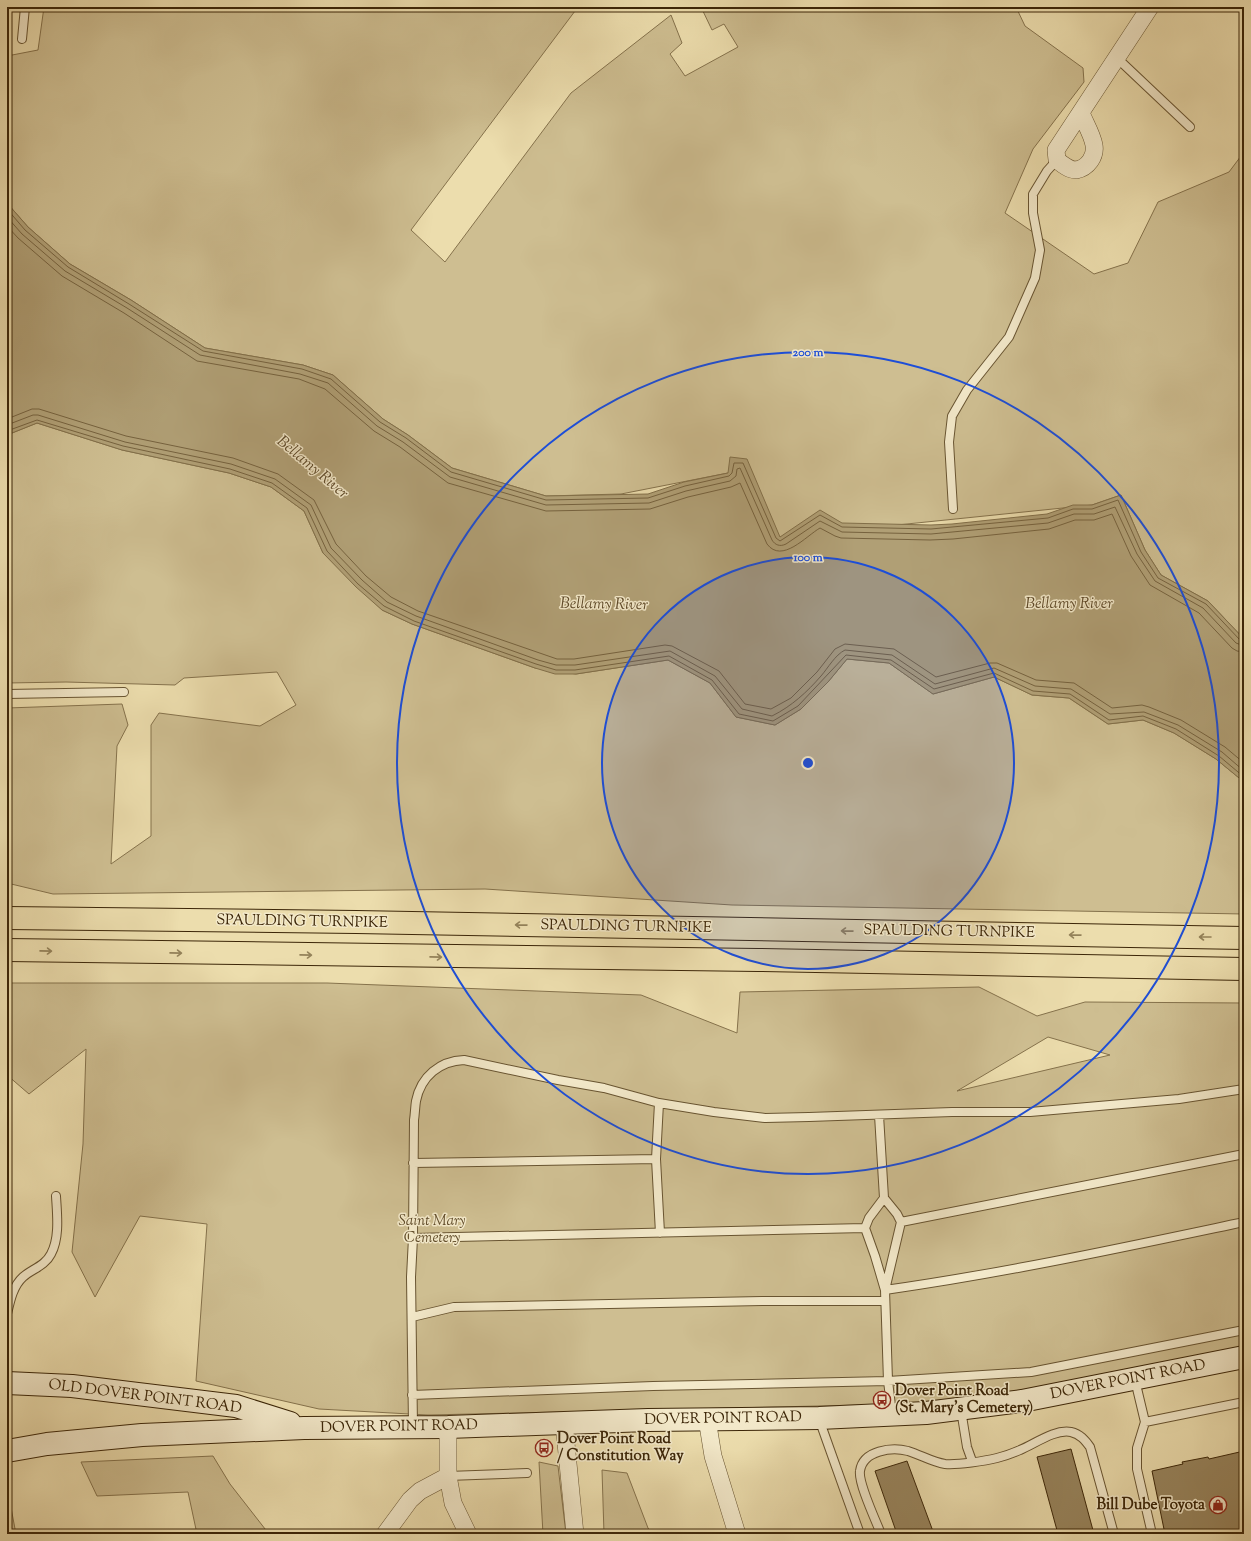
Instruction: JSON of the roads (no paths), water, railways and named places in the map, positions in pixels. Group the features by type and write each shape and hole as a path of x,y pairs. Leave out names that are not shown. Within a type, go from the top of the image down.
{"highway":[{"name":"SPAULDING TURNPIKE","path":"7,918 364,922 1244,938"},
{"name":"SPAULDING TURNPIKE","path":"7,950 766,960 1244,969"}],"main road":[{"name":"DOVER POINT ROAD","path":"7,1452 47,1444 127,1436 304,1428 448,1427 648,1420 819,1418 892,1415 961,1409 1022,1401 1135,1380 1244,1357"},
{"name":"OLD DOVER POINT ROAD","path":"7,1383 72,1386 236,1406 304,1428"}],"street":[{"path":"1081,113 1091,134 1094,146 1093,157 1085,166 1075,170 1065,166 1057,160 1056,150 1150,7"},
{"path":"707,1419 713,1456 737,1534"},
{"path":"564,1423 575,1534"},
{"path":"448,1427 448,1476 453,1503 468,1534"},
{"path":"385,1534 410,1500 420,1491 448,1476"}],"lane":[{"path":"22,39 26,7"},
{"path":"1116,58 1190,127"},
{"path":"953,509 949,442 952,416 967,390 1009,337 1035,278 1040,250 1033,213 1033,194 1047,171 1057,160"},
{"path":"7,694 124,692"},
{"path":"413,1427 411,1277 413,1238 414,1120 416,1100 418,1093 429,1074 441,1065 453,1060 464,1060 489,1064 558,1080 604,1088 659,1103 714,1112 765,1118 1065,1110 1171,1100 1244,1089"},
{"path":"659,1103 656,1159 660,1233"},
{"path":"879,1115 884,1198 897,1214 901,1222 885,1290 888,1381 892,1415"},
{"path":"901,1222 1244,1154"},
{"path":"413,1163 656,1159"},
{"path":"7,1314 15,1288 22,1278 43,1264 52,1253 57,1229 56,1196"},
{"path":"884,1198 869,1218 865,1228 885,1290"},
{"path":"885,1290 996,1272 1244,1222"},
{"path":"413,1238 865,1228"},
{"path":"412,1317 454,1308 762,1301 885,1300"},
{"path":"412,1395 653,1386 888,1381 1031,1372 1244,1330"},
{"path":"1135,1380 1145,1422 1137,1448 1137,1469 1152,1534"},
{"path":"1145,1422 1244,1402"},
{"path":"961,1409 972,1461"},
{"path":"819,1418 860,1534"},
{"path":"880,1534 861,1480 860,1471 863,1461 870,1455 881,1451 894,1450 907,1451 942,1463 972,1461 996,1458 1018,1451 1061,1432 1071,1432 1078,1435 1085,1440 1090,1447 1114,1534"},
{"path":"448,1476 527,1473"}],"water":[{"name":"Bellamy River","path":"7,203 28,227 70,264 131,300 205,348 303,365 333,375 383,419 408,435 452,468 546,496 648,494 684,482 728,473 730,457 747,459 780,537 820,510 842,523 952,524 1047,514 1073,505 1092,505 1121,495 1145,550 1161,575 1208,601 1244,639 1244,782 1216,759 1174,733 1143,720 1108,724 1069,698 1032,695 994,677 933,694 889,663 847,659 828,682 801,709 775,725 736,717 710,683 668,660 576,674 555,674 412,624 382,610 356,587 323,553 304,511 271,487 229,473 122,450 37,423 7,435"}],"place":[{"name":"Dover Point Road (St. Mary's Cemetery)","path":"882,1400"},
{"name":"Dover Point Road / Constitution Way","path":"544,1448"},
{"name":"Bill Dube Toyota","path":"1218,1505"}],"park label":[{"name":"Saint Mary Cemetery","path":"432,1230"}]}
